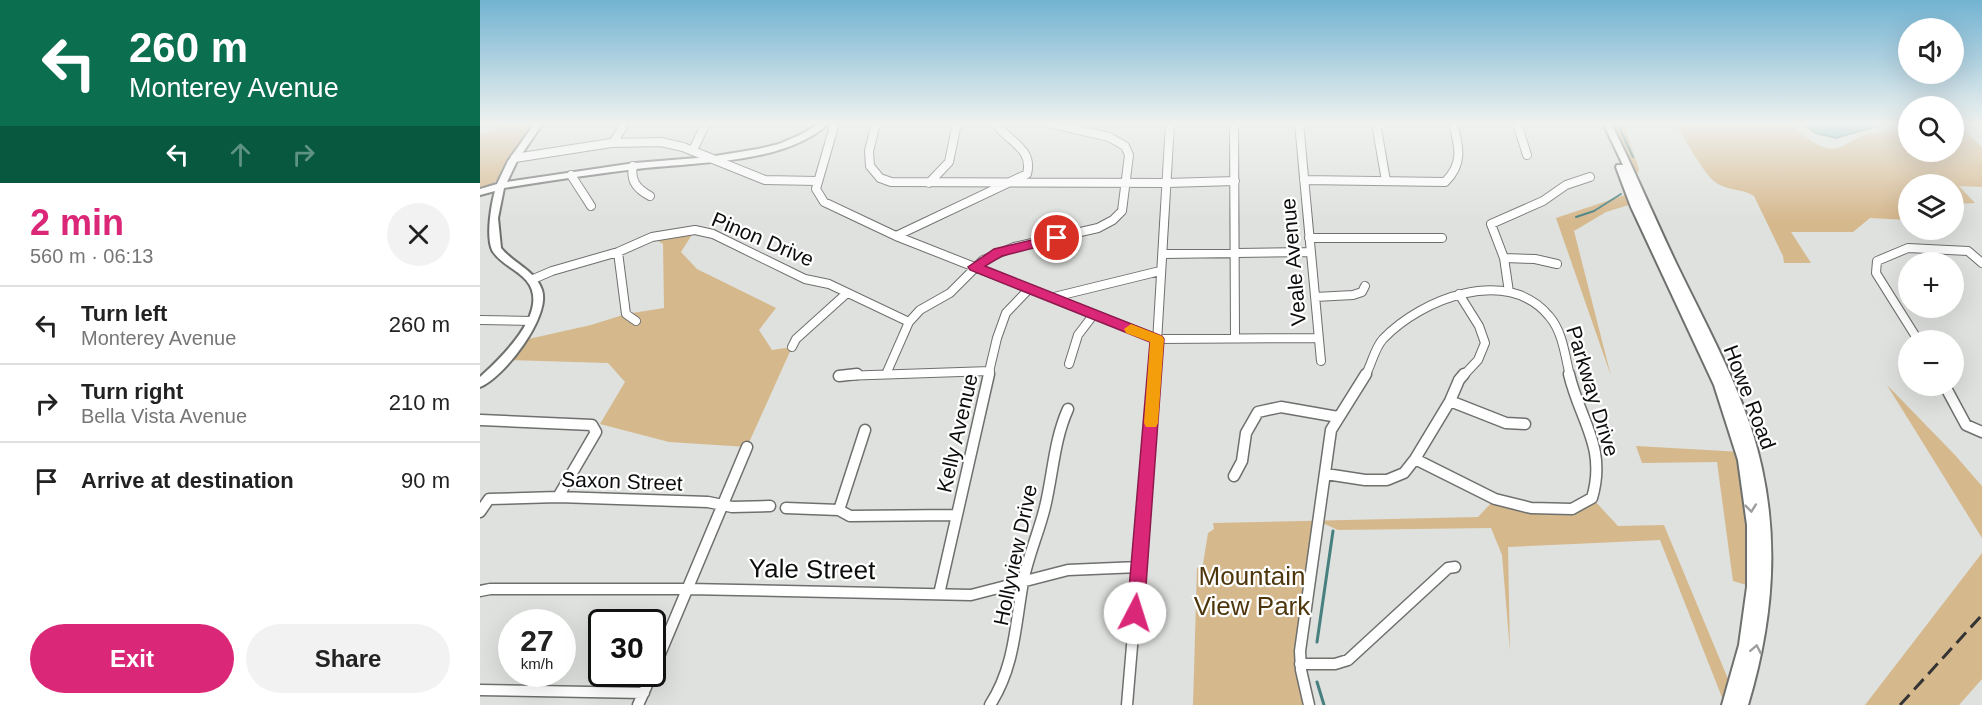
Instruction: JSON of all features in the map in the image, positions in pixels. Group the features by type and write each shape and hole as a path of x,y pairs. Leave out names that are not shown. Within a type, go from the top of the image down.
{"street":[{"path":"480,383 524,339 532,321 539,291 531,280 496,249 492,222 500,186 515,158 529,156"},
{"path":"703,156 765,180 817,181"},
{"path":"480,192 500,186 571,175 721,156"},
{"path":"825,156 816,189 824,202 896,236 1157,339 1318,338"},
{"path":"869,156 867,163 872,173 891,182 1167,183 1235,181"},
{"path":"929,183 949,162 950,156"},
{"path":"896,236 1027,174 1030,161 1028,156"},
{"path":"887,372 909,322 920,310 950,293 975,267 999,252 1074,235 1106,224 1122,211 1129,156"},
{"path":"1127,705 1157,339 1168,156"},
{"path":"1235,156 1235,338"},
{"name":"Veale Avenue","path":"1302,156 1321,362"},
{"path":"1382,156 1386,181"},
{"path":"1304,180 1445,182 1457,171 1460,156"},
{"name":"Howe Road","path":"1615,156 1719,385 1742,452 1753,525 1753,587 1746,645 1729,705"},
{"name":"Howe Road","path":"1622,156 1719,365 1745,428 1754,459 1761,498 1766,555 1762,618 1751,677 1741,705"},
{"path":"633,166 631,178 638,190 650,196"},
{"path":"571,175 591,206"},
{"path":"1509,292 1504,258 1491,224 1543,201 1566,185 1590,177"},
{"name":"Pinon Drive","path":"531,280 552,271 618,252 652,237 695,230 713,234 805,279 829,284 909,322"},
{"path":"1309,238 1442,238"},
{"path":"1912,330 1876,273 1877,261 1908,248 1968,251 1982,263"},
{"path":"618,252 626,314 636,321"},
{"path":"1163,254 1311,252"},
{"path":"1504,258 1535,259 1557,264"},
{"path":"1054,297 1160,271"},
{"path":"1315,297 1353,296 1362,292 1365,286"},
{"name":"Kelly Avenue","path":"939,594 997,338 1006,314 1029,288"},
{"name":"Parkway Drive","path":"1309,705 1300,664 1302,629 1331,430 1338,417 1368,370 1380,342 1422,309 1477,289 1509,292 1531,299 1548,313 1556,326 1572,384 1597,457 1598,475 1592,498 1572,509 1531,508 1495,499 1415,459"},
{"path":"792,347 796,339 847,293"},
{"path":"1326,474 1365,480 1387,480 1404,473 1415,459 1450,401 1459,380 1478,360 1485,343 1479,326 1459,294"},
{"path":"1069,364 1078,334 1094,314"},
{"path":"480,320 532,321"},
{"path":"839,376 887,372 990,371"},
{"path":"1950,396 1966,425 1982,432"},
{"path":"1450,401 1506,423 1525,424"},
{"path":"1234,476 1242,461 1246,433 1258,412 1281,407 1338,417"},
{"name":"Hollyview Drive","path":"990,705 1002,689 1010,669 1024,581 1046,506 1059,426 1068,409"},
{"path":"481,420 592,425 596,432 558,497"},
{"path":"839,510 865,430"},
{"path":"666,640 747,447"},
{"name":"Saxon Street","path":"480,512 489,499 558,497 770,506"},
{"path":"786,508 839,510 850,516 956,515"},
{"name":"Yale Street","path":"480,591 490,589 688,589 971,595 1068,570 1139,567"},
{"path":"1300,664 1335,664 1348,660 1448,568 1455,567"},
{"path":"638,705 646,687"},
{"path":"480,690 644,693"}],"green space":[{"path":"480,156 513,156 492,185 480,188"},
{"path":"1623,156 1634,156 1639,169 1635,181"},
{"path":"1696,156 1898,156 1898,162 1964,162 1964,156 1982,156 1982,187 1964,186 1964,174 1898,174 1898,219 1870,218 1853,232 1791,232 1811,263 1784,263 1783,256 1754,196 1719,185 1711,178"},
{"path":"1964,191 1975,203 1964,204"},
{"path":"1631,193 1635,203 1606,212 1574,231 1611,376 1556,218"},
{"path":"695,230 681,252 697,269 776,308 759,330 772,350 792,347 747,447 669,442 600,424 625,382 608,363 506,360 524,340 591,325 626,314 664,308 663,244 652,237"},
{"path":"1887,385 1982,486 1982,538"},
{"path":"1636,446 1742,452 1753,587 1733,581 1717,462 1642,463"},
{"name":"Mountain View Park","path":"1592,498 1618,526 1664,525 1733,691 1725,705 1660,540 1508,547 1510,651 1502,555 1491,528 1338,530 1318,521 1300,651 1309,705 1193,705 1197,568 1203,564 1208,533 1214,529 1213,523 1478,517 1495,499 1572,509"},
{"path":"1982,553 1982,679 1959,705 1865,705"}],"waterway":[{"path":"1576,217 1594,211 1621,194"},
{"path":"1317,642 1333,531"},
{"path":"1317,682 1324,705"}],"railway":[{"path":"1900,705 1982,615"}],"slow traffic":[{"path":"1131,329 1157,339 1151,423"}],"route":[{"path":"1057,238 999,252 975,267 1157,339 1135,613"}]}
